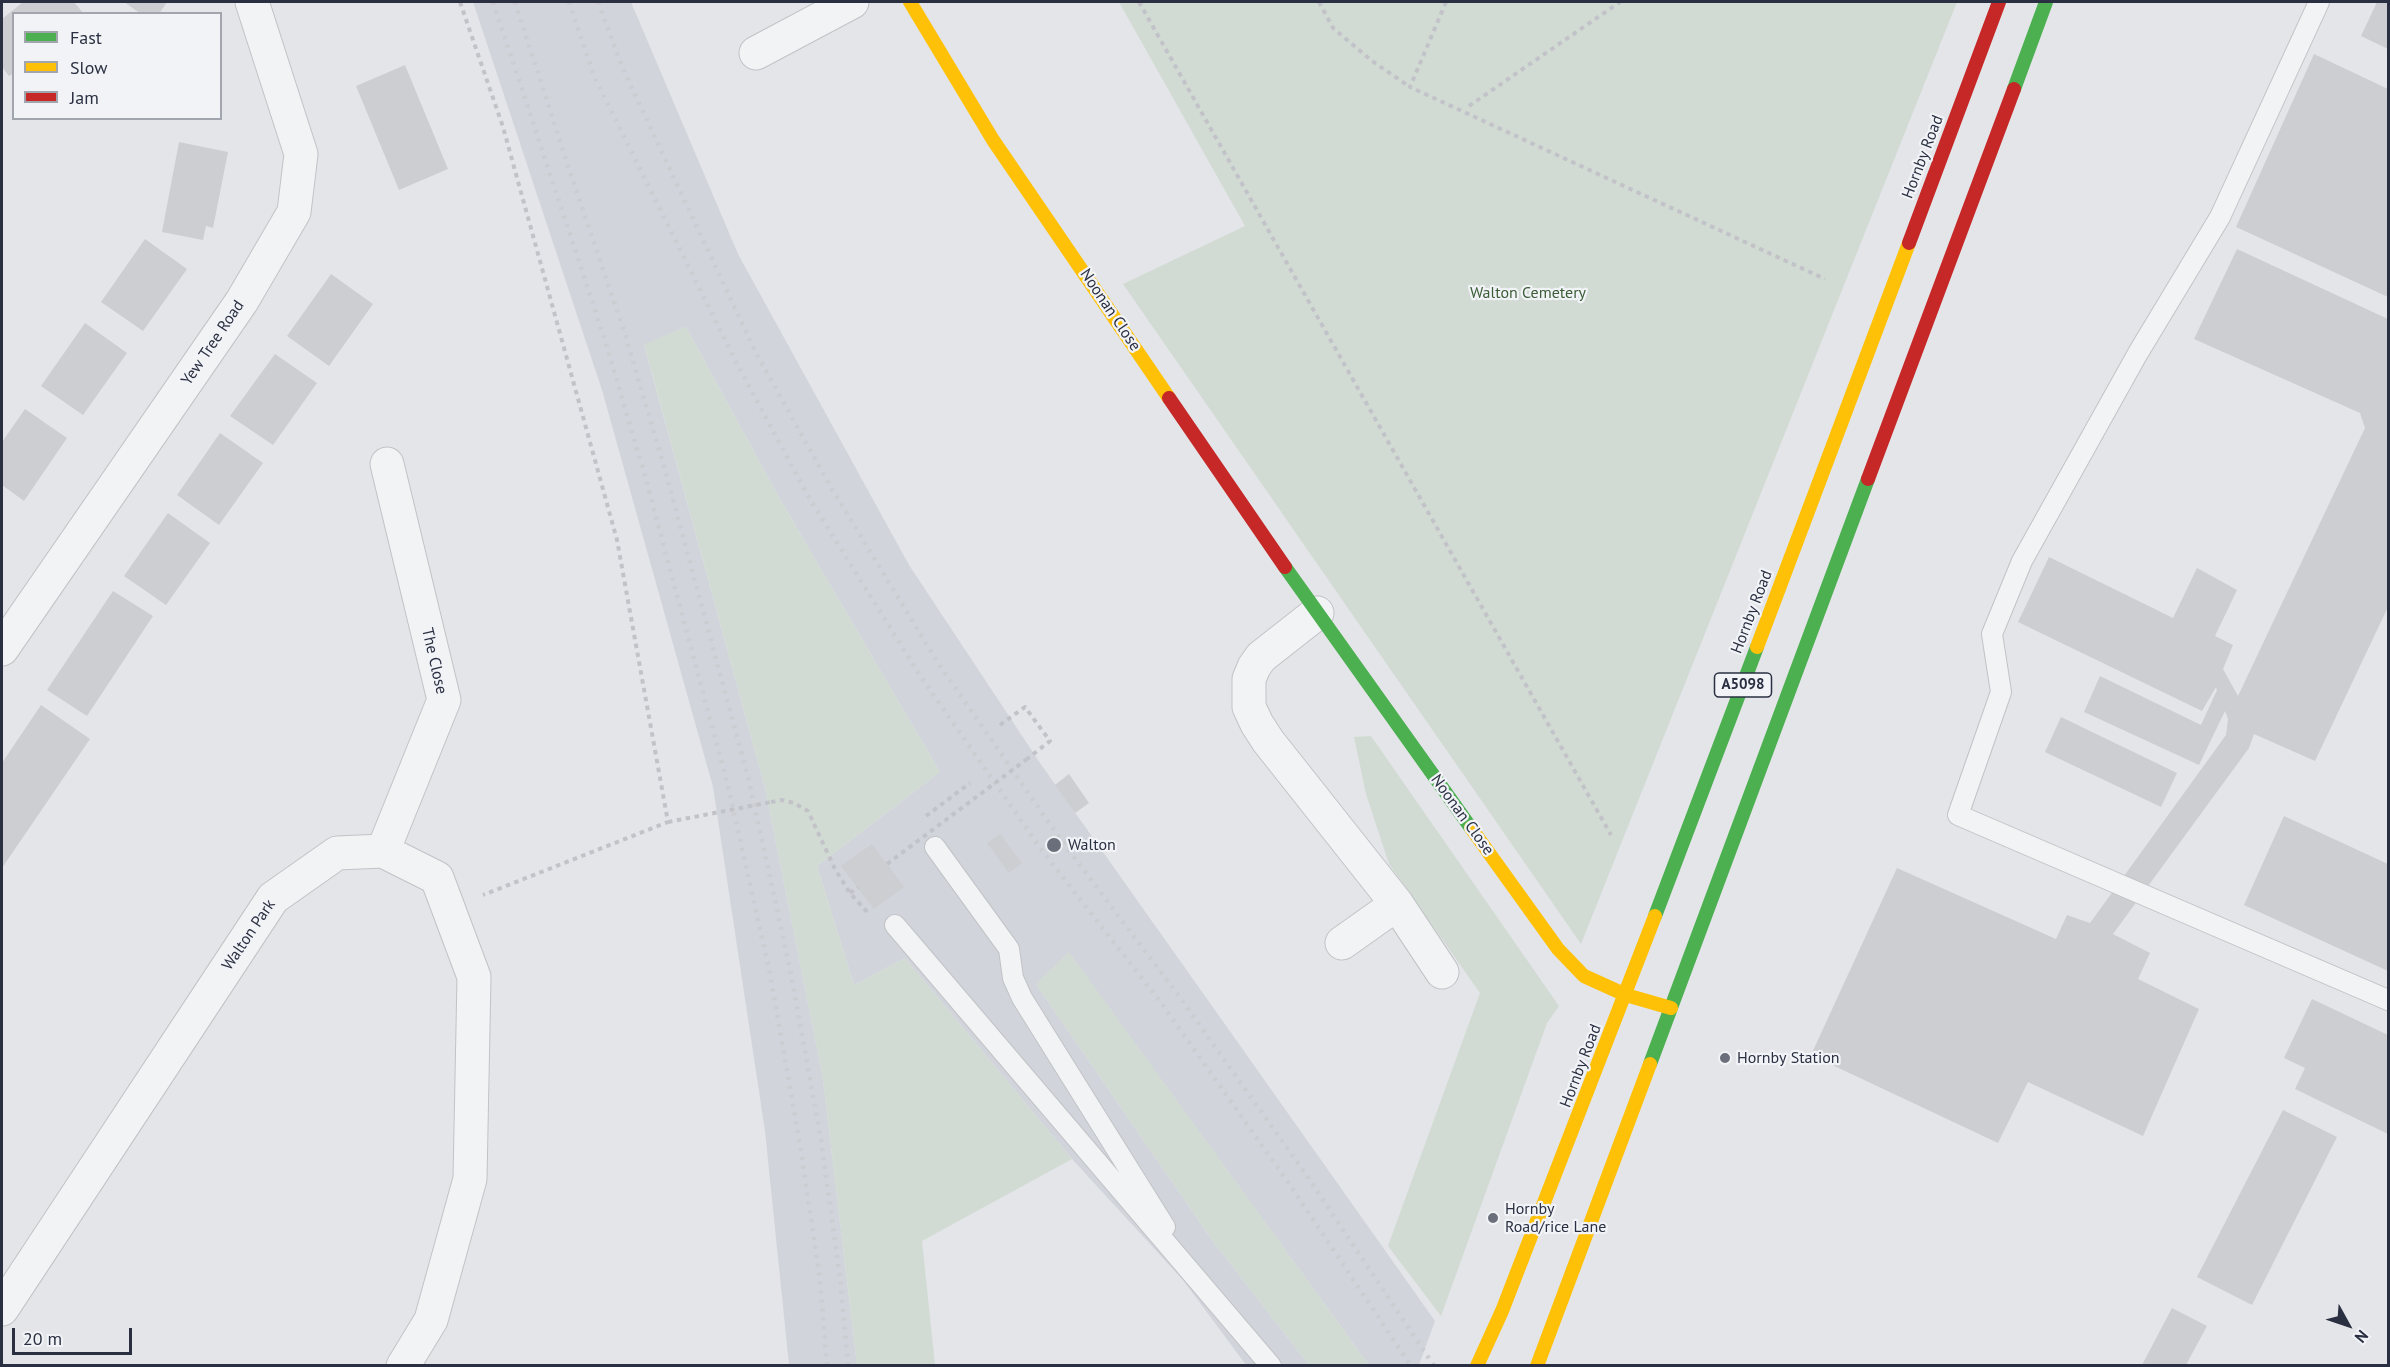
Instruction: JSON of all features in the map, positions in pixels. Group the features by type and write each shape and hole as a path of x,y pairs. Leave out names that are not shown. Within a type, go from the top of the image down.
{"main road":[{"name":"Noonan Close","path":"910,2 993,140 1317,613 1558,949 1584,976 1626,995 1671,1008"},
{"name":"Hornby Road","path":"1477,1365 1502,1311 1626,995 1999,2"},
{"name":"A5098","path":"1537,1365 2046,2"}],"street":[{"name":"Yew Tree Road","path":"2,649 243,301 294,212 301,154 252,2"},
{"path":"756,53 852,2"},
{"name":"The Close","path":"383,851 444,700 387,465"},
{"path":"1317,613 1261,657 1249,679 1249,707 1268,741 1396,904 1442,972"},
{"name":"Walton Park","path":"2,1309 273,897 337,853 383,851 437,878 474,976 470,1179 431,1320 403,1365"},
{"path":"1342,943 1396,904"}],"lane":[{"path":"2319,2 2220,217 2138,353 2022,561 1992,634 2001,692 1958,815 2388,1000"},
{"path":"935,846 1009,949 1013,978 1022,998 1199,1283"},
{"path":"895,925 1271,1365"}],"path":[{"path":"460,2 503,128 617,540 668,822"},
{"path":"1139,2 1611,835"},
{"path":"1319,2 1333,28 1372,61 1410,87 1826,279"},
{"path":"1410,87 1446,2"},
{"path":"1469,106 1620,2"},
{"path":"887,864 1050,741 1025,707 1000,725"},
{"path":"955,795 970,783"},
{"path":"449,909 668,822 782,800 794,803 808,812 835,869 868,914"},
{"path":"850,892 858,887"}],"shaded area":[{"path":"473,2 631,2 738,254 909,565 1040,763 1435,1321 1419,1365 1369,1365 1069,953 1036,984 1212,1240 1309,1365 1246,1365 1183,1280 1072,1159 905,958 854,985 817,866 940,772 781,501 686,327 644,345 765,788 823,1079 857,1365 789,1365 765,1131 713,787 602,390"}],"green space":[{"name":"Walton Cemetery","path":"1119,2 1957,2 1581,944 1123,284 1245,226"},
{"path":"686,327 781,501 940,772 817,866 854,985 905,958 1072,1159 922,1241 935,1365 857,1365 823,1079 765,788 644,344"},
{"path":"1371,736 1559,1006 1547,1023 1441,1316 1388,1246 1480,993 1389,864 1366,794 1354,737"},
{"path":"1069,952 1369,1365 1309,1365 1212,1240 1036,984"}],"building":[{"path":"23,2 74,2 82,12 12,12 12,74 9,76 2,67 2,19"},
{"path":"124,2 167,2 160,12 138,12"},
{"path":"2377,2 2388,2 2388,49 2361,36"},
{"path":"2314,54 2388,89 2388,297 2236,227"},
{"path":"405,65 448,169 399,190 356,86"},
{"path":"179,142 228,152 213,228 206,226 203,240 162,232"},
{"path":"145,239 187,269 143,331 101,302"},
{"path":"2237,249 2388,319 2388,607 2315,761 2254,734 2249,748 2113,934 2150,953 2138,979 2199,1009 2143,1136 2028,1082 1998,1143 1811,1055 1897,868 2056,939 2067,915 2090,923 2226,735 2228,719 2225,711 2199,765 2084,712 2100,676 2201,725 2217,690 2216,687 2202,711 2018,622 2049,557 2173,618 2197,568 2237,590 2215,636 2233,645 2223,669 2238,696 2365,428 2360,413 2194,339"},
{"path":"331,274 373,304 329,366 287,336"},
{"path":"85,323 127,353 83,415 41,386"},
{"path":"275,354 317,383 273,445 230,416"},
{"path":"25,409 67,438 24,501 2,485 2,442"},
{"path":"220,433 263,463 219,525 177,495"},
{"path":"168,513 210,543 166,605 124,576"},
{"path":"113,591 153,616 87,716 47,690"},
{"path":"41,705 90,739 2,868 2,763"},
{"path":"2061,717 2177,773 2161,807 2045,752"},
{"path":"1069,774 1089,803 1075,813 1055,785"},
{"path":"2284,816 2388,864 2388,971 2244,905"},
{"path":"1000,834 1022,863 1009,873 987,843"},
{"path":"872,844 904,887 874,909 841,866"},
{"path":"2312,999 2388,1035 2388,1134 2295,1089 2305,1068 2284,1058"},
{"path":"2283,1110 2337,1137 2252,1305 2197,1277"},
{"path":"2172,1308 2207,1326 2186,1365 2142,1365"}],"railway":[{"path":"493,2 605,340 645,476 728,786 770,974 800,1144 820,1280 827,1366"},
{"path":"515,2 625,334 665,470 749,781 790,969 821,1140 840,1277 848,1366"},
{"path":"569,2 594,76 736,362 808,496 919,674 1043,852 1162,1004 1292,1188 1411,1366"},
{"path":"598,2 623,69 755,351 829,484 938,663 1061,840 1176,992 1307,1176 1434,1366"}],"traffic: fast":[{"path":"2014,89 2046,2"},
{"path":"1650,1064 1868,479"},
{"path":"1285,567 1471,828"},
{"path":"1655,916 1757,647"}],"traffic: slow":[{"path":"910,2 993,140 1169,398"},
{"path":"1757,647 1909,243"},
{"path":"1471,828 1558,949 1584,976 1626,995 1671,1008"},
{"path":"1477,1366 1502,1311 1655,916"},
{"path":"1537,1366 1650,1064"}],"traffic: jam":[{"path":"1909,243 1999,2"},
{"path":"1868,479 2014,89"},
{"path":"1169,398 1285,567"}],"place":[{"name":"Walton","path":"1054,845"},
{"name":"Hornby Station","path":"1725,1058"},
{"name":"Hornby Road/rice Lane","path":"1493,1218"}]}
